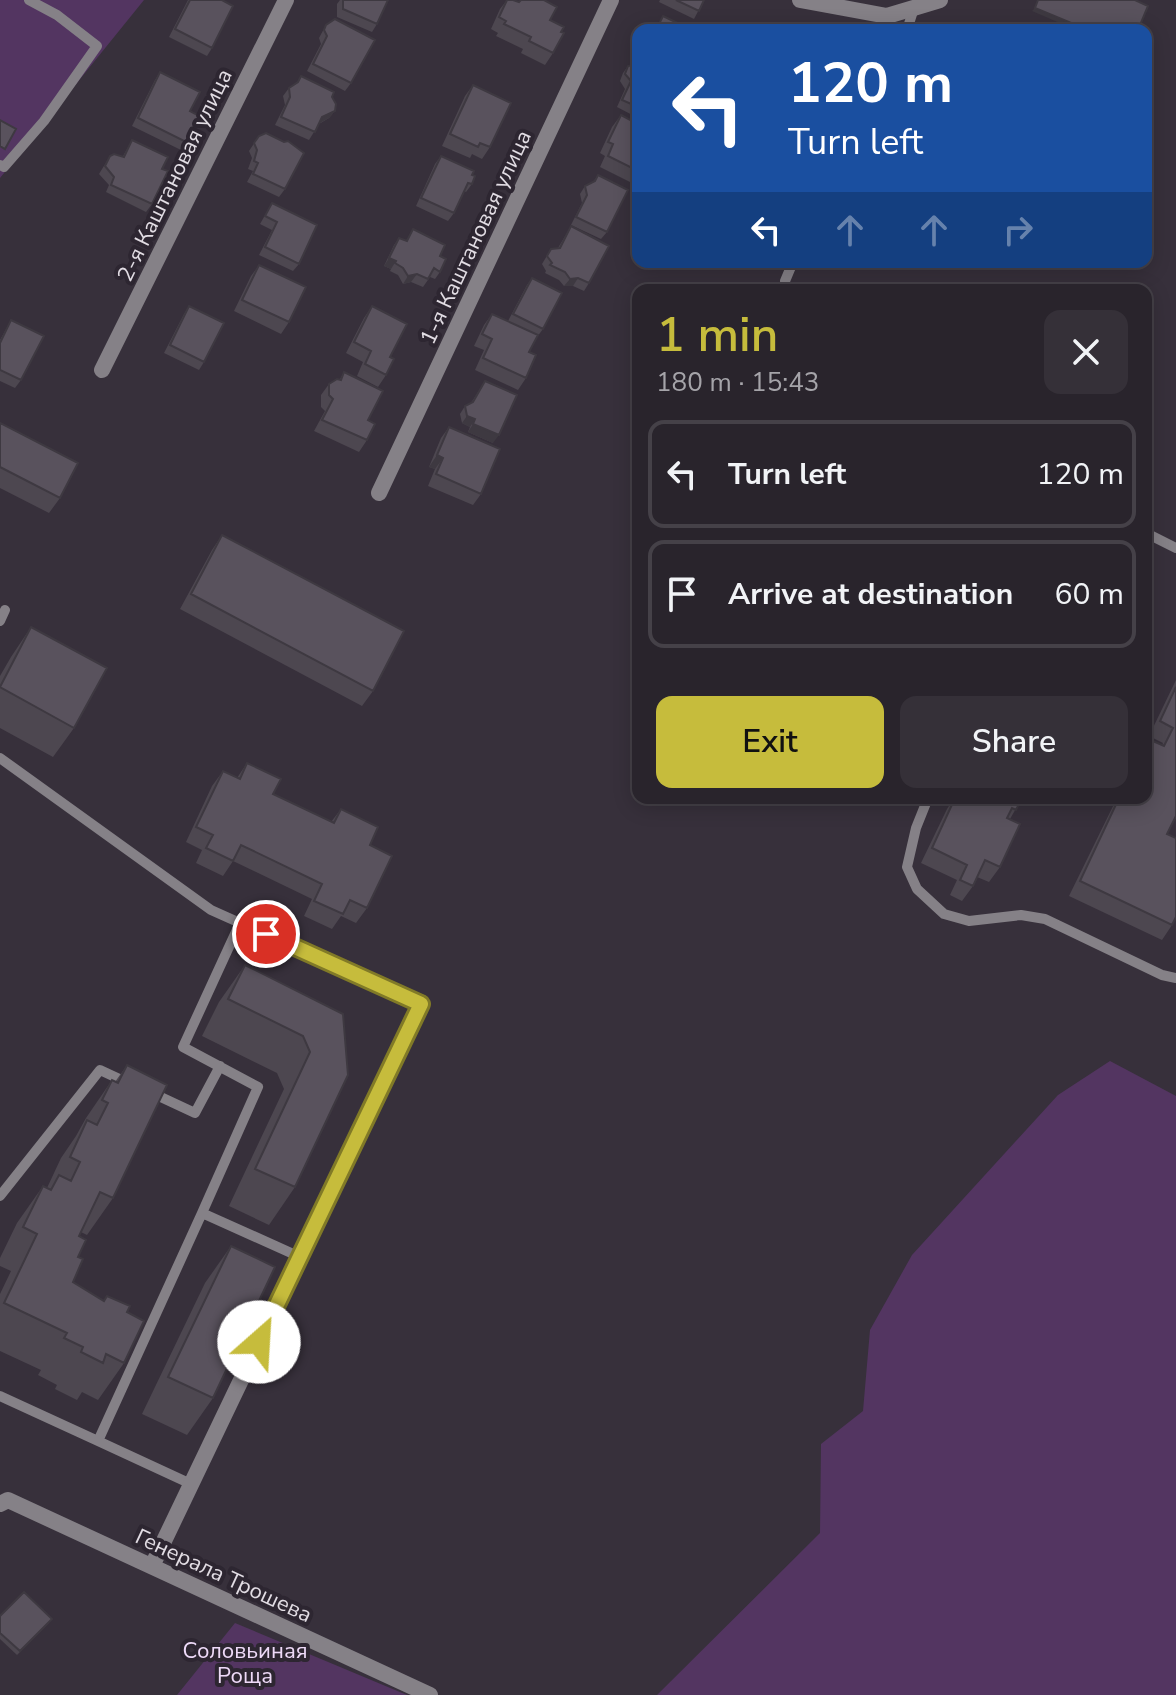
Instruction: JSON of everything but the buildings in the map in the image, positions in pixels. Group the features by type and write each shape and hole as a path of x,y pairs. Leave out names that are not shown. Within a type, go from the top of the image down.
{"street":[{"name":"2-я Каштановая улица","path":"102,370 286,0"},
{"name":"1-я Каштановая улица","path":"379,493 611,0"},
{"path":"800,0 887,16 940,0"},
{"path":"152,1566 421,1004"},
{"name":"Генерала Трошева","path":"0,1504 8,1500 430,1695"}],"lane":[{"path":"0,165 4,167 44,121 97,46 57,15 29,0"},
{"path":"909,24 914,8"},
{"path":"1152,536 1176,548"},
{"path":"0,621 5,610"},
{"path":"0,758 211,910 421,1004"},
{"path":"926,804 916,828 907,867 917,889 944,914 969,921 1021,915 1045,919 1162,975 1176,978"},
{"path":"98,1441 258,1087 183,1047 240,923"},
{"path":"0,1196 100,1070 195,1113 220,1066"},
{"path":"202,1213 300,1257"},
{"path":"0,1396 191,1484"}],"green space":[{"path":"0,0 144,0 0,178"},
{"path":"1110,1061 1176,1096 1176,1695 657,1695 820,1533 821,1444 863,1411 870,1330 912,1255 1058,1095"},
{"name":"Соловьиная Роща","path":"235,1623 407,1695 177,1695"}],"route":[{"path":"259,1342 421,1004 266,934"}]}
